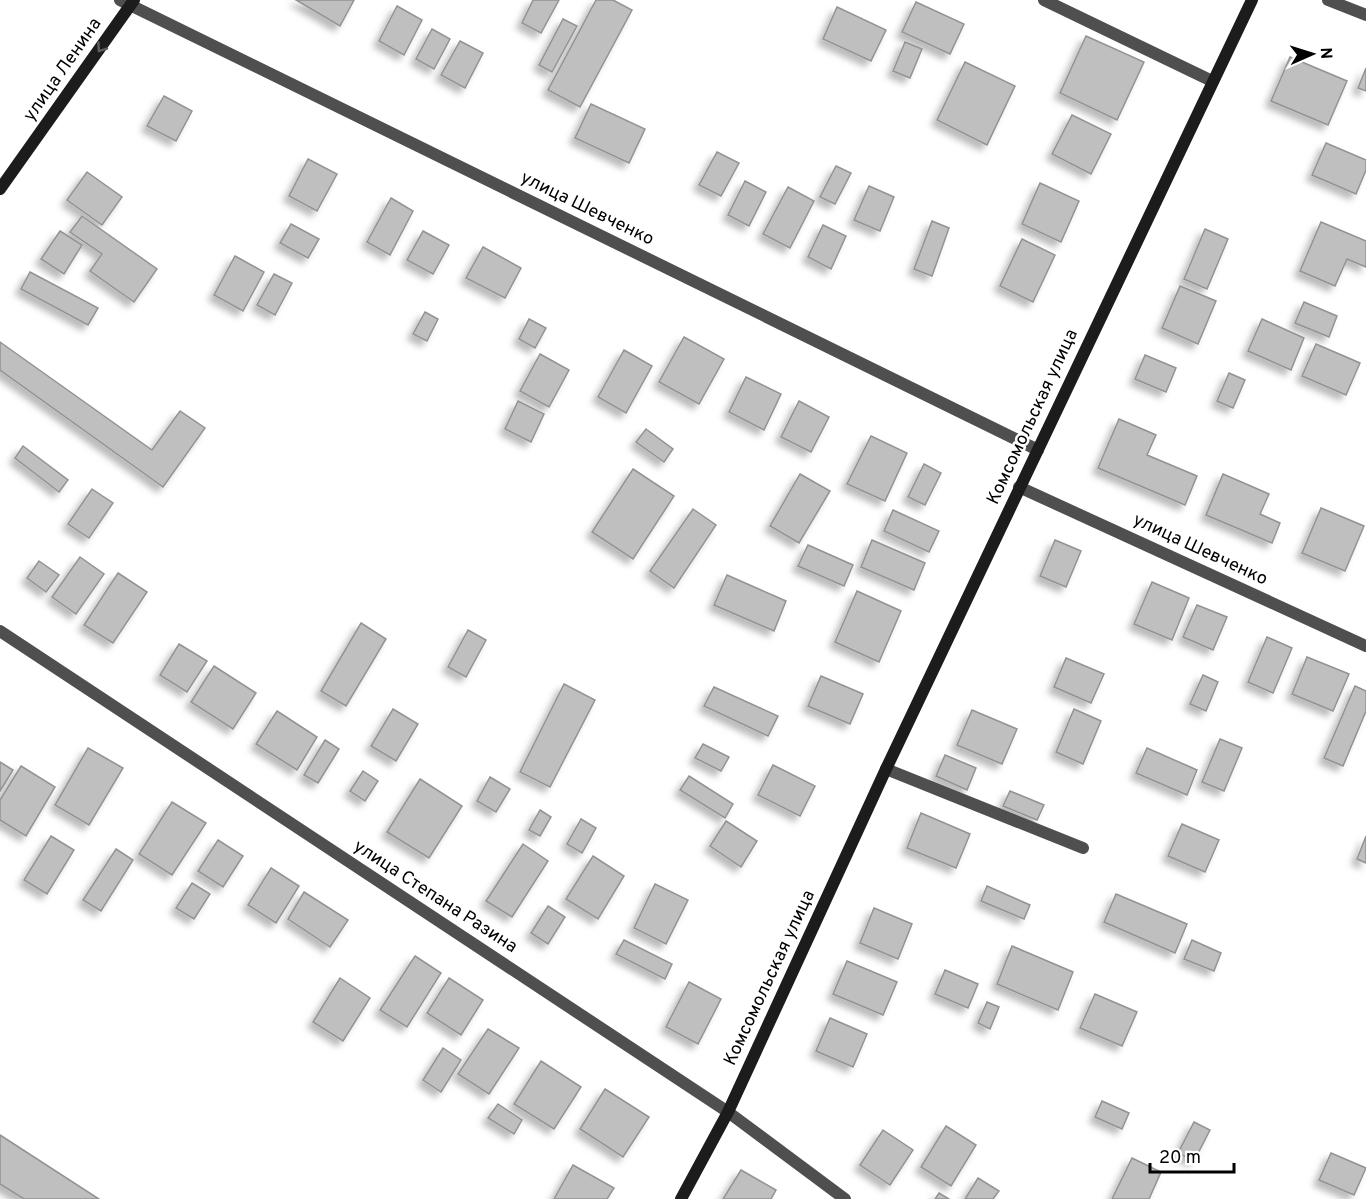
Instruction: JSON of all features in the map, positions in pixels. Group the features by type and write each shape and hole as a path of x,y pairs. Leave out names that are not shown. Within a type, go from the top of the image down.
{"main road":[{"name":"Комсомольская улица","path":"681,1199 728,1112 886,769 1252,0"},
{"name":"улица Ленина","path":"0,189 128,2"}],"street":[{"path":"1044,0 1212,81"},
{"path":"1328,0 1366,15"},
{"name":"улица Шевченко","path":"128,2 1038,450"},
{"name":"улица Шевченко","path":"1019,487 1366,646"},
{"name":"улица Степана Разина","path":"0,631 728,1112 845,1199"},
{"path":"886,769 1083,848"}],"building":[{"path":"296,0 354,0 340,26"},
{"path":"533,0 559,0 541,33 522,23"},
{"path":"596,0 613,0 632,10 580,107 548,90"},
{"path":"916,2 964,24 950,54 902,32"},
{"path":"397,6 422,20 404,55 379,41"},
{"path":"837,7 886,30 871,61 823,39"},
{"path":"563,19 577,26 552,72 539,65"},
{"path":"432,29 450,39 434,69 416,59"},
{"path":"1086,36 1144,62 1117,120 1060,93"},
{"path":"460,41 483,53 465,88 441,75"},
{"path":"905,42 922,49 910,78 893,71"},
{"path":"1290,57 1347,81 1328,125 1271,101"},
{"path":"965,62 1015,86 987,145 937,120"},
{"path":"1366,68 1366,91 1358,88"},
{"path":"164,96 192,111 176,141 147,126"},
{"path":"591,104 645,129 629,163 575,138"},
{"path":"1072,115 1111,134 1091,174 1052,154"},
{"path":"1326,143 1366,160 1366,170 1356,194 1312,175"},
{"path":"717,152 739,163 721,196 699,185"},
{"path":"308,159 337,174 317,211 289,196"},
{"path":"836,166 851,173 835,204 820,197"},
{"path":"87,172 122,197 102,225 67,200"},
{"path":"745,181 766,192 749,226 728,215"},
{"path":"1040,183 1079,201 1061,242 1022,224"},
{"path":"869,186 894,197 880,231 854,220"},
{"path":"788,187 814,201 790,248 763,234"},
{"path":"391,198 413,211 390,255 367,242"},
{"path":"82,216 157,269 134,302 90,271 102,254 70,232"},
{"path":"932,221 949,228 932,276 914,269"},
{"path":"1321,222 1366,241 1366,267 1347,259 1335,286 1300,271"},
{"path":"291,224 319,239 308,258 280,243"},
{"path":"823,225 846,236 831,269 808,257"},
{"path":"1205,229 1228,239 1207,289 1184,279"},
{"path":"60,231 82,245 64,274 41,259"},
{"path":"423,231 449,245 433,274 407,260"},
{"path":"1022,239 1055,255 1033,302 1000,286"},
{"path":"483,247 521,268 505,298 466,278"},
{"path":"235,256 264,272 243,311 214,295"},
{"path":"30,272 98,308 88,325 21,289"},
{"path":"274,274 292,283 275,315 257,305"},
{"path":"1180,286 1216,301 1198,344 1162,328"},
{"path":"1304,302 1337,316 1329,337 1295,323"},
{"path":"425,312 438,319 427,341 413,334"},
{"path":"529,319 546,328 535,348 519,339"},
{"path":"1262,319 1304,338 1291,370 1248,351"},
{"path":"684,337 724,359 699,404 659,382"},
{"path":"0,342 152,450 180,411 205,428 163,487 0,370"},
{"path":"1316,344 1360,363 1346,395 1302,376"},
{"path":"624,350 652,366 626,413 598,397"},
{"path":"540,354 569,370 549,407 520,391"},
{"path":"1145,355 1176,368 1166,392 1135,379"},
{"path":"1229,373 1245,380 1233,408 1217,401"},
{"path":"746,377 781,394 764,430 729,412"},
{"path":"518,401 544,414 531,442 505,429"},
{"path":"799,401 829,417 811,452 781,437"},
{"path":"1119,419 1156,435 1147,455 1197,476 1185,505 1098,468"},
{"path":"646,429 673,449 664,462 636,442"},
{"path":"871,436 907,453 885,501 847,484"},
{"path":"23,446 68,480 59,492 15,458"},
{"path":"924,464 941,473 925,505 908,497"},
{"path":"633,469 674,496 633,559 592,532"},
{"path":"800,474 830,491 799,543 770,526"},
{"path":"1223,474 1269,494 1260,514 1280,523 1272,543 1206,515"},
{"path":"92,489 113,503 89,538 68,524"},
{"path":"1321,508 1364,526 1345,571 1302,553"},
{"path":"693,509 716,525 674,588 650,571"},
{"path":"893,510 939,531 929,552 884,531"},
{"path":"872,540 925,563 914,590 861,567"},
{"path":"1055,540 1081,551 1066,587 1040,576"},
{"path":"808,545 853,565 844,586 798,566"},
{"path":"80,557 104,574 76,614 52,597"},
{"path":"39,561 59,575 46,592 27,578"},
{"path":"118,573 147,592 113,643 84,625"},
{"path":"727,575 786,601 774,631 714,605"},
{"path":"1152,582 1189,598 1172,640 1134,624"},
{"path":"857,591 901,611 879,662 835,642"},
{"path":"1197,605 1227,617 1213,650 1183,637"},
{"path":"361,623 386,639 346,706 321,691"},
{"path":"468,630 486,640 466,677 448,667"},
{"path":"1267,637 1292,648 1273,693 1248,682"},
{"path":"179,644 207,661 187,692 160,675"},
{"path":"1307,657 1349,674 1333,711 1292,694"},
{"path":"1066,658 1104,674 1091,703 1054,687"},
{"path":"214,666 256,693 233,729 191,702"},
{"path":"1203,675 1218,682 1206,711 1190,704"},
{"path":"821,676 863,694 850,724 808,706"},
{"path":"564,684 595,700 550,787 520,772"},
{"path":"1355,686 1366,691 1366,711 1343,766 1324,758"},
{"path":"714,687 778,716 768,736 704,706"},
{"path":"393,709 418,724 396,761 371,746"},
{"path":"1074,709 1101,721 1083,764 1056,752"},
{"path":"972,710 1017,729 1002,764 957,745"},
{"path":"277,711 317,737 297,770 256,744"},
{"path":"1220,739 1242,748 1224,791 1202,782"},
{"path":"325,740 339,749 318,783 304,775"},
{"path":"703,744 729,757 721,771 695,758"},
{"path":"88,748 123,768 89,825 55,805"},
{"path":"1147,748 1197,770 1187,795 1136,773"},
{"path":"945,755 976,768 967,790 936,776"},
{"path":"0,762 13,770 0,791"},
{"path":"773,765 815,786 800,816 758,795"},
{"path":"21,766 55,787 26,836 0,820 0,800"},
{"path":"363,771 378,781 365,801 350,791"},
{"path":"689,776 733,804 725,818 680,790"},
{"path":"490,777 510,789 496,812 477,801"},
{"path":"420,779 462,806 429,858 387,832"},
{"path":"1010,791 1044,805 1037,820 1003,806"},
{"path":"172,802 206,823 172,875 139,854"},
{"path":"540,810 551,817 540,836 529,830"},
{"path":"921,813 970,834 956,868 907,848"},
{"path":"581,819 596,828 582,853 567,844"},
{"path":"726,821 757,841 741,867 710,846"},
{"path":"1182,824 1219,840 1205,872 1168,856"},
{"path":"51,836 74,850 47,894 24,880"},
{"path":"1366,836 1366,863 1357,859"},
{"path":"218,840 243,856 223,887 198,871"},
{"path":"523,844 548,861 512,917 486,901"},
{"path":"116,849 133,860 101,911 83,900"},
{"path":"593,856 624,876 598,919 566,899"},
{"path":"271,868 299,886 276,923 248,905"},
{"path":"192,883 210,894 194,919 176,908"},
{"path":"655,884 688,900 666,944 634,928"},
{"path":"987,886 1030,905 1024,919 981,901"},
{"path":"304,892 348,920 330,947 288,919"},
{"path":"1116,894 1187,924 1175,953 1104,922"},
{"path":"548,906 565,917 548,944 531,933"},
{"path":"874,908 912,924 898,959 860,943"},
{"path":"624,940 672,964 665,979 616,954"},
{"path":"1192,940 1221,953 1214,971 1184,959"},
{"path":"1012,946 1073,972 1058,1010 997,984"},
{"path":"415,956 441,973 407,1027 380,1010"},
{"path":"847,961 897,982 883,1015 833,994"},
{"path":"945,970 978,984 968,1008 935,994"},
{"path":"340,978 370,998 343,1041 313,1022"},
{"path":"449,978 483,1000 461,1035 427,1013"},
{"path":"689,982 721,999 698,1044 666,1027"},
{"path":"1095,994 1137,1012 1122,1046 1080,1028"},
{"path":"987,1002 999,1007 990,1029 978,1023"},
{"path":"830,1018 867,1034 853,1067 816,1051"},
{"path":"488,1029 519,1048 489,1094 458,1074"},
{"path":"443,1048 461,1060 441,1092 423,1080"},
{"path":"541,1061 581,1087 554,1129 514,1104"},
{"path":"605,1089 649,1117 623,1157 580,1129"},
{"path":"1102,1101 1129,1113 1122,1129 1095,1117"},
{"path":"498,1104 522,1120 514,1134 488,1118"},
{"path":"1194,1122 1210,1130 1194,1161 1178,1153"},
{"path":"946,1126 976,1145 951,1186 921,1167"},
{"path":"883,1130 913,1150 890,1185 860,1165"},
{"path":"0,1135 99,1199 24,1199 0,1184"},
{"path":"1331,1153 1366,1168 1354,1195 1319,1180"},
{"path":"1132,1158 1161,1172 1149,1199 1112,1199"},
{"path":"573,1165 614,1188 607,1199 554,1199"},
{"path":"741,1170 776,1190 771,1199 723,1199"},
{"path":"978,1178 999,1191 993,1199 965,1199"},
{"path":"939,1193 949,1199 935,1199"}]}
